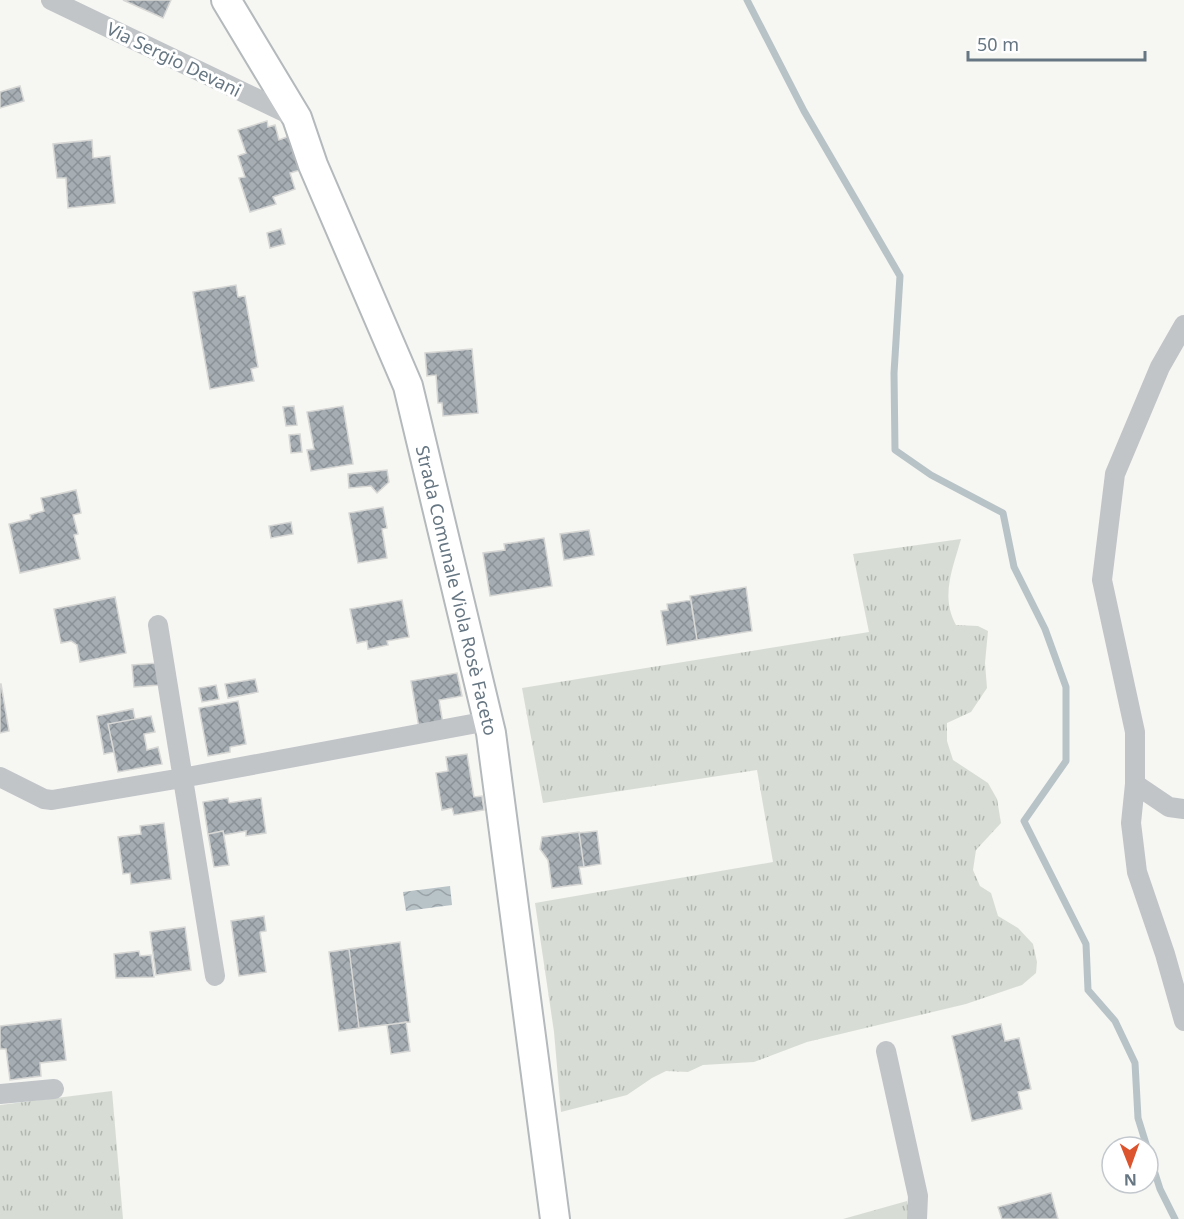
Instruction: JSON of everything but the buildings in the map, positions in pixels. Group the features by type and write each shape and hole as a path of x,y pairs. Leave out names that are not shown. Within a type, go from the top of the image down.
{"street":[{"name":"Via Sergio Devani","path":"51,0 297,118"},
{"name":"Strada Comunale Viola Rosè Faceto","path":"226,0 297,118 313,165 408,386 488,721 555,1219"},
{"path":"1184,324 1160,367 1115,474 1102,580 1135,732 1135,784 1131,823 1137,872 1175,952 1184,1021"},
{"path":"158,625 215,976"},
{"path":"0,777 44,799 52,800 488,721"},
{"path":"1135,784 1169,807 1184,809"},
{"path":"886,1051 918,1196 917,1219"},
{"path":"0,1094 54,1089"}],"green space":[{"path":"961,539 949,582 949,603 956,625 978,626 988,631 985,663 987,688 971,712 947,723 947,741 953,760 988,783 997,799 1001,823 976,850 973,870 980,886 991,893 998,916 1018,928 1033,944 1037,962 1036,973 1022,985 966,1004 807,1042 754,1062 703,1065 688,1072 666,1071 627,1095 561,1112 554,1032 535,903 773,862 757,770 543,803 522,688 869,632 853,554"},
{"path":"112,1091 123,1219 0,1219 0,1105"},
{"path":"907,1201 911,1219 843,1219"}],"water":[{"path":"450,886 452,905 406,911 403,892"}],"waterway":[{"path":"747,0 804,111 900,276 894,373 895,450 931,475 1003,513 1014,567 1045,629 1066,687 1066,761 1024,821 1086,944 1088,990 1115,1021 1135,1063 1138,1118 1143,1135"},
{"path":"1160,1189 1175,1219"}]}
